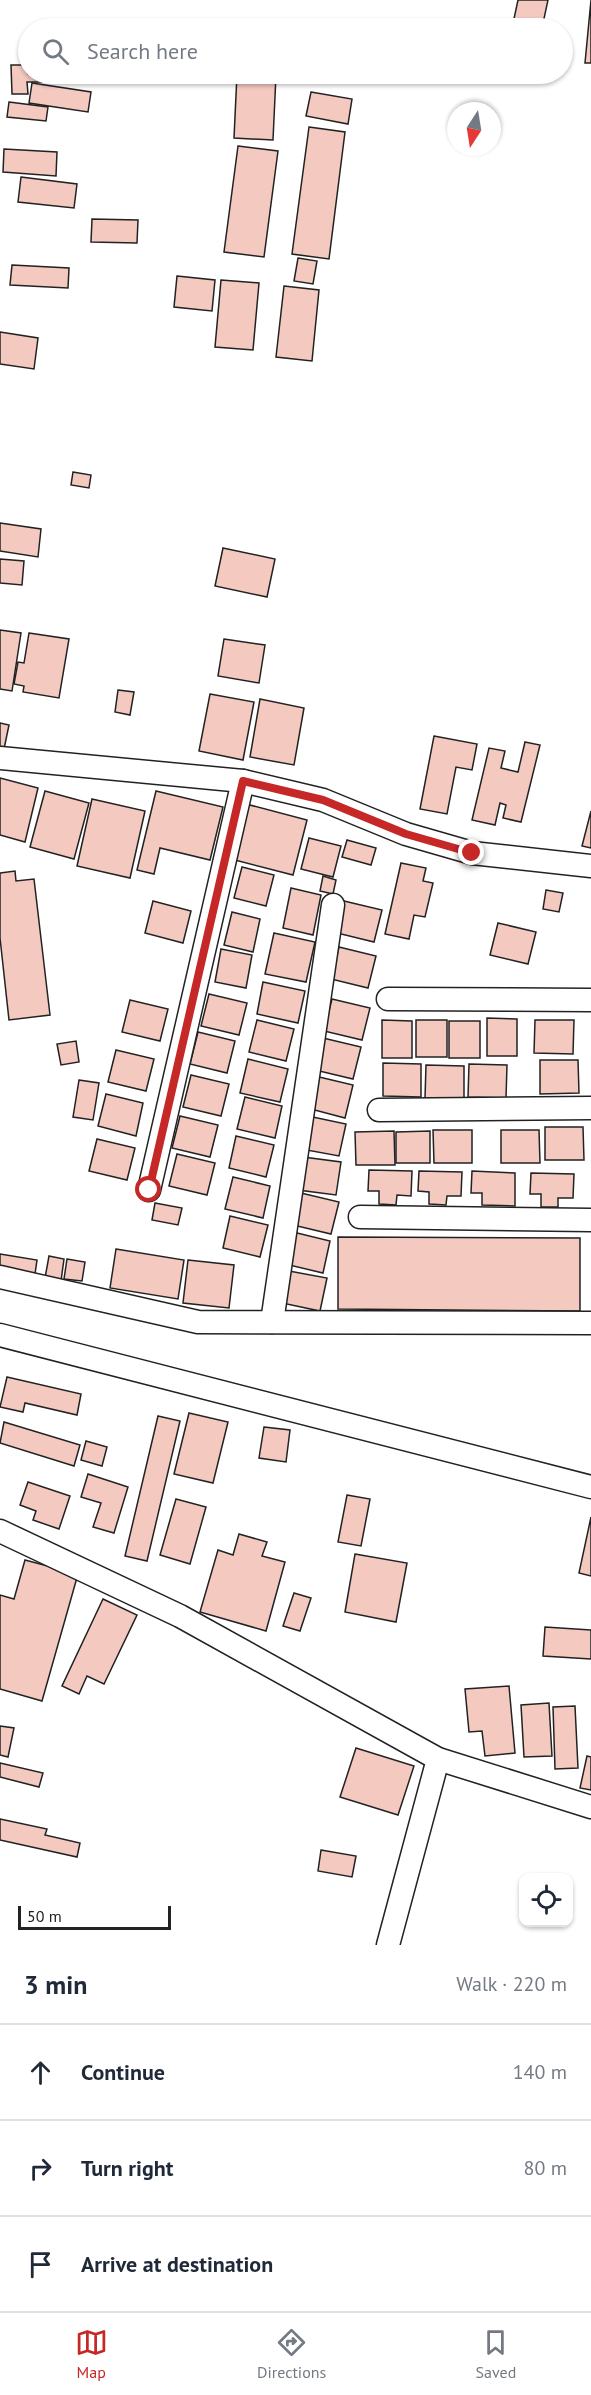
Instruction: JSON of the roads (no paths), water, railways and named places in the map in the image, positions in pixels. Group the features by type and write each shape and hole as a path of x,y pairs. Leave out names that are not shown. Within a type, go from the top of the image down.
{"street":[{"path":"0,758 243,781 323,800 406,834 472,853 591,866"},
{"path":"149,1190 243,781"},
{"path":"272,1322 333,905"},
{"path":"388,999 591,1000"},
{"path":"379,1110 591,1108"},
{"path":"360,1217 591,1220"},
{"path":"0,1277 198,1322 591,1323"},
{"path":"0,1335 591,1487"},
{"path":"0,1531 180,1616 438,1759 591,1807"},
{"path":"388,1945 438,1759"}]}
